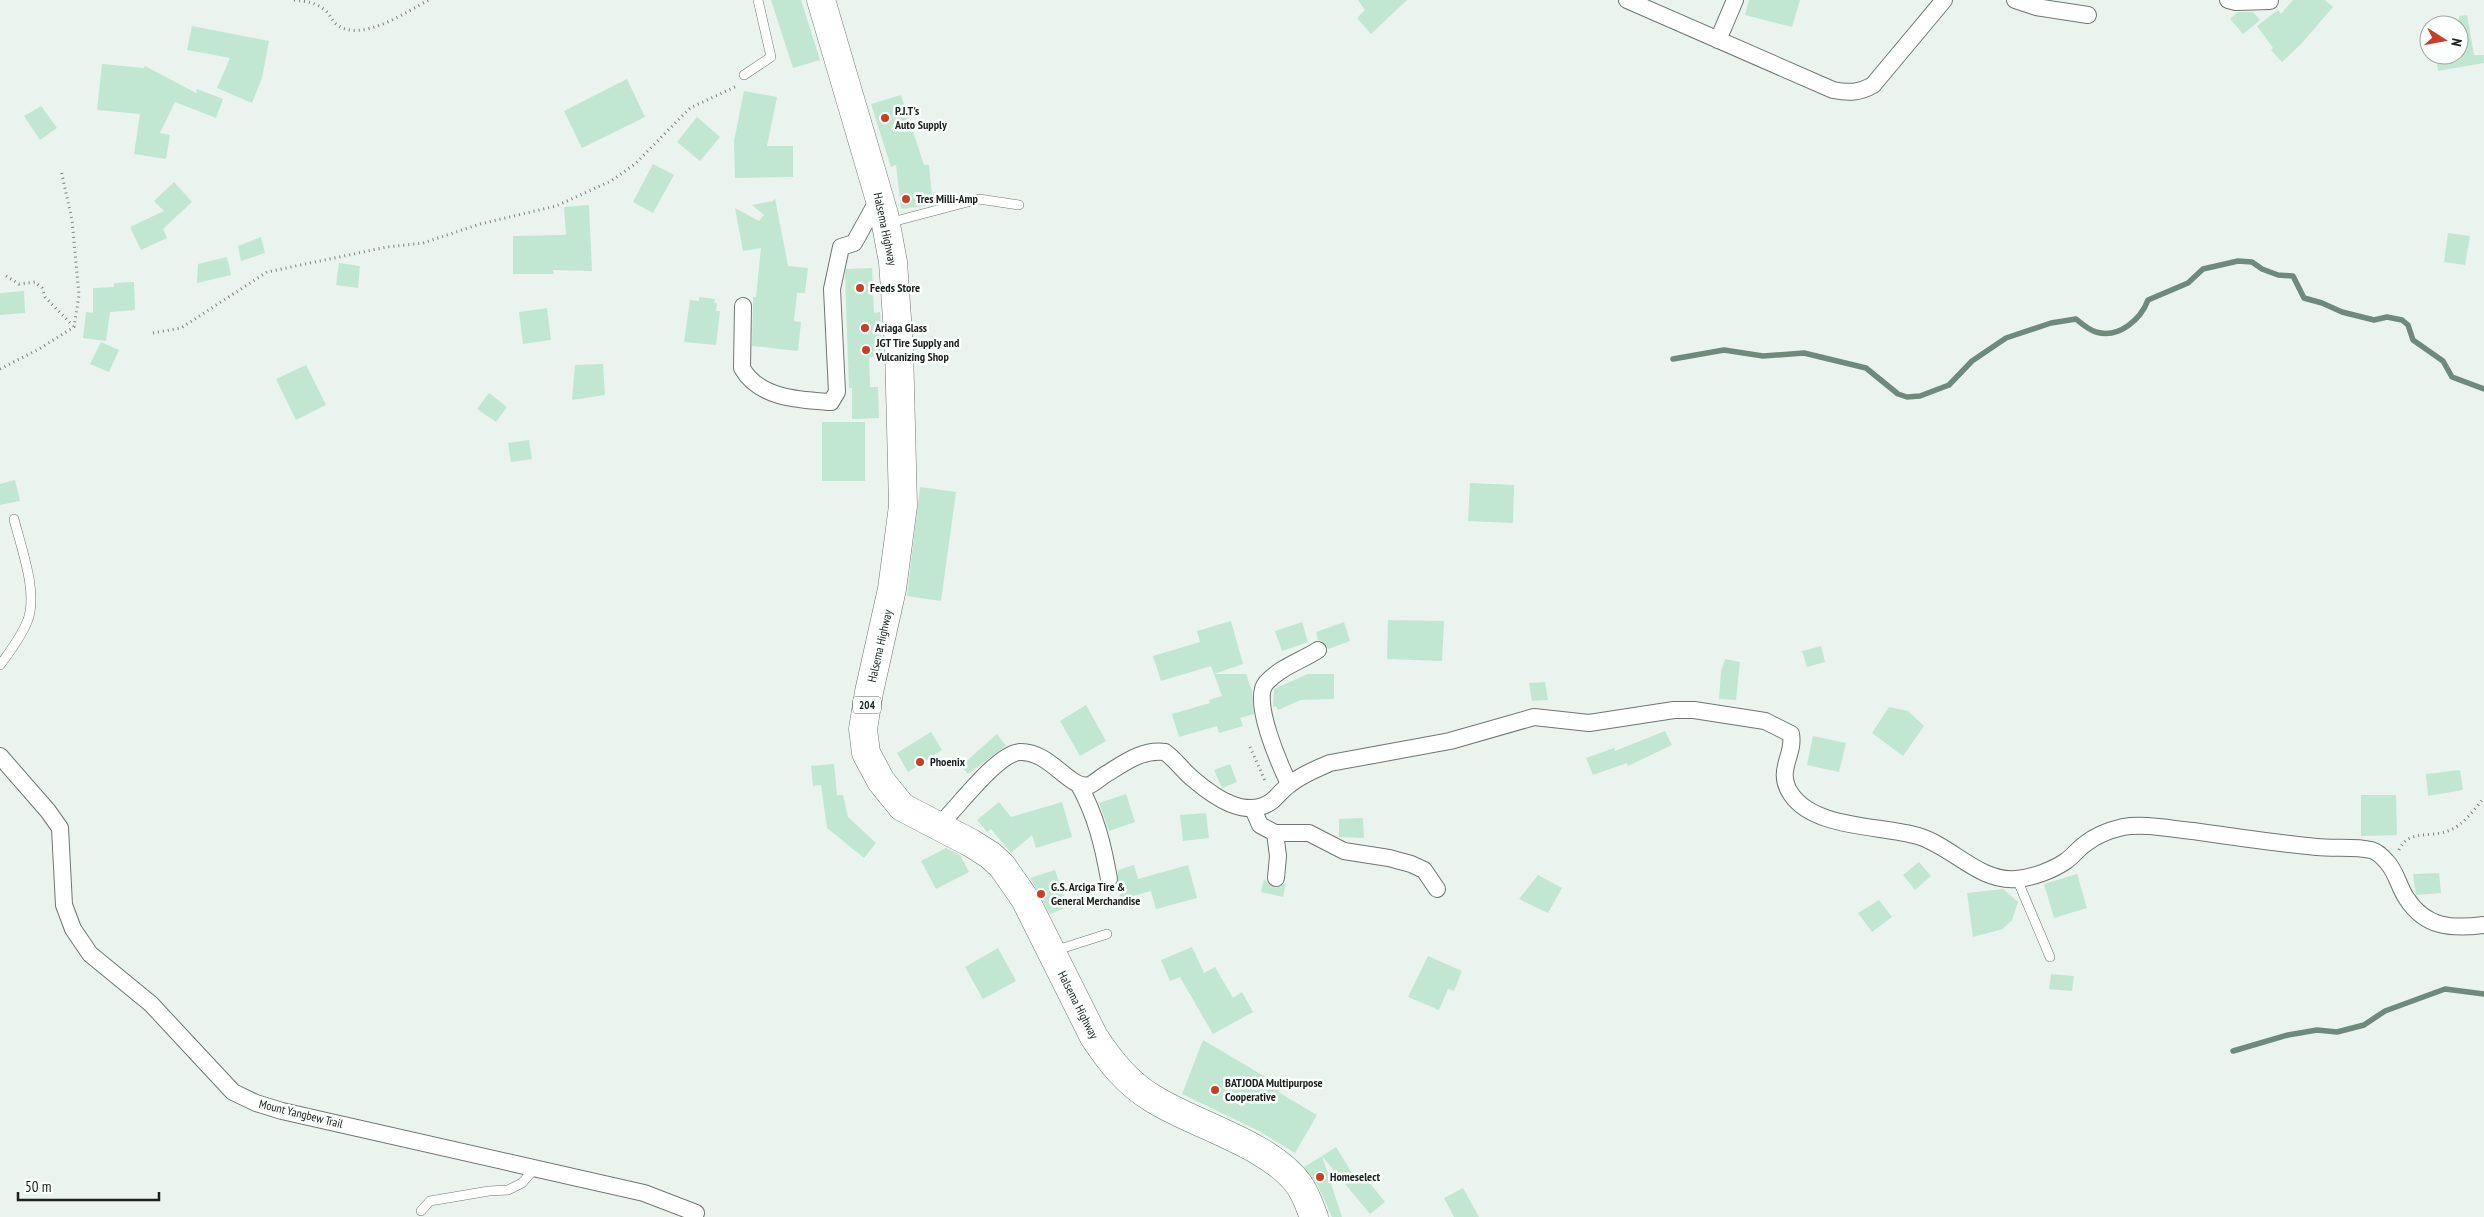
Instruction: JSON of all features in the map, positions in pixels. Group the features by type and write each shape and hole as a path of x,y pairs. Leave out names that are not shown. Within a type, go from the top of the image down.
{"highway":[{"name":"Halsema Highway","path":"821,0 882,211 893,262 899,347 902,506 892,589 869,692 863,729 866,753 874,770 902,807 984,851 1002,866 1025,899 1094,1037 1130,1083 1152,1099 1228,1132 1271,1159 1290,1174 1300,1186 1314,1217"}],"street":[{"path":"1718,40 1735,0"},
{"path":"1636,2 1833,90 1849,93 1863,91 1873,85 1944,0"},
{"path":"2015,0 2036,7 2088,15"},
{"path":"2228,0 2236,2 2270,1"},
{"path":"743,306 742,368 746,377 776,395 831,402 837,392 837,356 832,289 841,247 854,243 882,211"},
{"path":"1289,784 1276,755 1260,700 1262,689 1277,674 1318,650"},
{"path":"1079,785 1090,785 1131,759 1148,752 1165,752 1192,778 1218,798 1239,807 1253,809 1260,808 1273,800 1289,784 1330,763 1450,741 1534,717 1589,723 1674,710 1694,710 1765,721 1791,734 1792,744 1784,767 1785,781 1791,794 1801,805 1813,812 1834,820 1918,836 1934,843 1989,875 2017,879 2048,870 2067,860 2085,843 2108,831 2124,827 2169,828 2318,847 2370,850 2379,853 2390,866 2407,899 2430,922 2466,927 2484,925"},
{"path":"938,826 989,771 1008,756 1019,752 1039,755 1079,785 1091,806 1102,838 1108,879"},
{"name":"Mount Yangbew Trail","path":"0,756 48,811 60,828 64,905 73,928 90,954 151,1004 233,1092 256,1103 282,1111 644,1193 698,1215"},
{"path":"1253,809 1260,825 1275,833 1309,833 1344,851 1389,858 1411,864 1424,870 1437,890"},
{"path":"1275,833 1278,856 1276,878"}],"lane":[{"path":"744,79 771,58 758,0"},
{"path":"882,211 979,199 1019,205"},
{"path":"0,665 27,622 31,605 30,584 14,519"},
{"path":"2017,879 2050,957"},
{"path":"1051,952 1107,934"},
{"path":"421,1211 430,1201 490,1191 508,1190 522,1184 535,1168"}],"path":[{"path":"294,0 314,2 328,12 336,24 350,30 366,31 429,0"},
{"path":"153,333 181,328 267,272 387,247 424,244 480,224 556,206 611,180 635,164 690,108 744,79"},
{"path":"0,369 39,349 74,327 80,294 72,220 61,170"},
{"path":"6,276 18,284 35,282 42,288 45,297 74,327"},
{"path":"1250,747 1273,800"},
{"path":"2390,866 2402,844 2407,839 2417,834 2452,830 2484,798"}],"building":[{"path":"771,0 801,0 820,60 793,68"},
{"path":"1358,0 1407,0 1371,34 1357,18 1365,10"},
{"path":"1749,0 1800,0 1792,27 1745,15"},
{"path":"2293,0 2325,0 2333,7 2301,44 2282,62 2271,50 2273,48 2257,26 2278,10 2281,14"},
{"path":"2238,12 2253,12 2260,20 2243,34 2230,19"},
{"path":"192,26 269,41 262,78 252,103 217,88 230,58 187,50"},
{"path":"2469,26 2474,55 2484,55 2484,63 2438,71 2437,65 2469,65"},
{"path":"102,64 144,68 145,66 196,93 197,89 223,99 216,118 175,102 160,133 170,135 166,159 134,154 140,114 97,110"},
{"path":"627,79 645,117 582,148 564,111"},
{"path":"744,91 777,97 767,146 793,146 793,177 735,178 734,141"},
{"path":"901,95 924,165 929,165 933,205 901,209 896,165 891,167 871,104"},
{"path":"41,106 57,128 40,140 24,116"},
{"path":"697,117 720,137 700,161 677,142"},
{"path":"653,164 674,175 653,213 633,202"},
{"path":"174,182 192,202 163,229 167,238 141,250 130,227 164,211 154,201"},
{"path":"775,198 788,266 808,268 805,293 797,293 794,321 801,322 798,351 752,346 753,297 756,297 761,248 743,251 735,208 759,221 764,215 752,205 773,201"},
{"path":"589,205 592,271 553,270 554,274 513,274 513,236 566,235 564,207"},
{"path":"2448,233 2470,236 2465,265 2444,262"},
{"path":"261,237 265,253 241,261 238,246"},
{"path":"227,257 231,275 197,283 198,264"},
{"path":"339,263 360,266 358,288 336,285"},
{"path":"872,268 874,313 880,312 882,356 869,357 870,387 878,387 879,418 852,419 852,388 849,388 845,276 846,269"},
{"path":"134,282 135,310 110,312 106,341 83,338 86,312 93,313 93,288 114,287 114,283"},
{"path":"24,291 25,313 0,315 0,293"},
{"path":"699,297 715,299 714,303 717,303 716,311 720,311 716,345 684,342 690,300 699,301"},
{"path":"547,308 551,340 523,344 519,312"},
{"path":"101,342 119,350 109,372 90,364"},
{"path":"603,364 605,395 572,400 575,365"},
{"path":"306,365 326,405 296,420 276,379"},
{"path":"489,393 507,407 496,422 477,409"},
{"path":"822,422 865,422 865,481 822,481"},
{"path":"529,440 532,459 511,462 508,443"},
{"path":"15,480 20,501 0,505 0,484"},
{"path":"1470,483 1514,485 1513,523 1468,521"},
{"path":"920,487 956,492 941,601 907,596"},
{"path":"1388,620 1444,621 1442,661 1387,659"},
{"path":"1231,621 1243,664 1214,674 1211,666 1161,681 1153,656 1200,642 1197,631"},
{"path":"1302,622 1308,642 1282,651 1275,631"},
{"path":"1344,622 1350,641 1328,649 1323,642 1318,640 1316,632"},
{"path":"1821,646 1825,662 1807,667 1802,651"},
{"path":"1725,659 1740,662 1736,700 1719,699 1721,672"},
{"path":"1214,674 1246,674 1252,691 1254,714 1240,718 1243,726 1219,733 1217,726 1179,737 1172,714 1210,703 1209,700 1222,696"},
{"path":"1308,674 1334,674 1334,699 1301,700 1278,710 1276,706 1273,707 1274,689"},
{"path":"1545,682 1548,700 1532,701 1529,683"},
{"path":"1086,705 1106,741 1080,756 1060,721"},
{"path":"1889,707 1908,711 1924,726 1903,756 1872,733"},
{"path":"1665,731 1672,745 1628,766 1627,763 1593,775 1586,758 1614,748 1615,751"},
{"path":"931,732 942,750 908,772 897,753"},
{"path":"997,734 1006,746 968,774 961,766"},
{"path":"1813,736 1846,743 1839,772 1807,765"},
{"path":"834,764 837,795 843,795 848,817 876,843 864,858 827,828 821,785 813,786 811,766"},
{"path":"1230,764 1237,782 1222,788 1214,770"},
{"path":"2460,770 2463,790 2428,796 2426,774"},
{"path":"1126,794 1135,822 1109,831 1099,803"},
{"path":"2361,795 2396,795 2397,835 2361,836"},
{"path":"999,802 1011,817 1062,802 1072,837 1036,848 1032,835 1011,853 991,829 987,832 977,820"},
{"path":"1206,813 1209,838 1183,841 1180,815"},
{"path":"1363,818 1364,838 1339,837 1339,819"},
{"path":"946,848 960,855 969,872 936,889 921,861"},
{"path":"1919,862 1931,876 1915,890 1903,875"},
{"path":"1134,865 1138,879 1188,865 1197,898 1156,909 1151,891 1121,899 1117,885 1118,870"},
{"path":"1055,870 1068,907 1050,914 1030,878"},
{"path":"2439,873 2441,893 2416,895 2413,874"},
{"path":"2077,874 2087,908 2054,918 2044,884"},
{"path":"1538,875 1562,888 1548,913 1519,899"},
{"path":"1264,879 1275,888 1286,883 1283,897 1261,892"},
{"path":"2003,889 2018,902 2012,920 2003,929 1973,937 1967,893"},
{"path":"1879,900 1892,917 1872,932 1858,913"},
{"path":"1192,947 1204,973 1215,967 1233,998 1242,992 1253,1012 1213,1034 1180,977 1170,981 1161,960"},
{"path":"998,948 1016,981 983,999 965,967"},
{"path":"1428,956 1462,971 1454,991 1448,989 1439,1010 1408,997"},
{"path":"2051,974 2074,976 2072,991 2049,989"},
{"path":"1203,1040 1281,1086 1278,1092 1317,1115 1295,1153 1259,1131 1182,1094"},
{"path":"1336,1147 1357,1181 1364,1176 1385,1202 1370,1214 1322,1156"},
{"path":"1322,1156 1342,1217 1332,1217 1316,1182 1304,1167"},
{"path":"1463,1188 1479,1217 1454,1217 1444,1198"}],"waterway":[{"path":"1673,359 1724,350 1763,356 1804,353 1866,368 1898,394 1907,397 1920,396 1949,385 1972,361 2006,338 2051,323 2076,319 2093,331 2113,333 2128,326 2135,320 2148,300 2188,283 2203,269 2238,261 2252,262 2262,269 2278,275 2293,276 2304,298 2322,303 2342,312 2374,320 2387,317 2402,320 2408,325 2413,340 2443,361 2452,377 2484,389"},
{"path":"2233,1051 2288,1035 2317,1030 2337,1032 2364,1025 2385,1011 2445,989 2484,994"}],"place":[{"name":"P.J.T's Auto Supply","path":"885,118"},
{"name":"Tres Milli-Amp","path":"906,199"},
{"name":"Feeds Store","path":"860,288"},
{"name":"Ariaga Glass","path":"865,328"},
{"name":"JGT Tire Supply and Vulcanizing Shop","path":"866,350"},
{"name":"Phoenix","path":"920,762"},
{"name":"G.S. Arciga Tire & General Merchandise","path":"1041,894"},
{"name":"BATJODA Multipurpose Cooperative","path":"1215,1090"},
{"name":"Homeselect","path":"1320,1177"}]}
